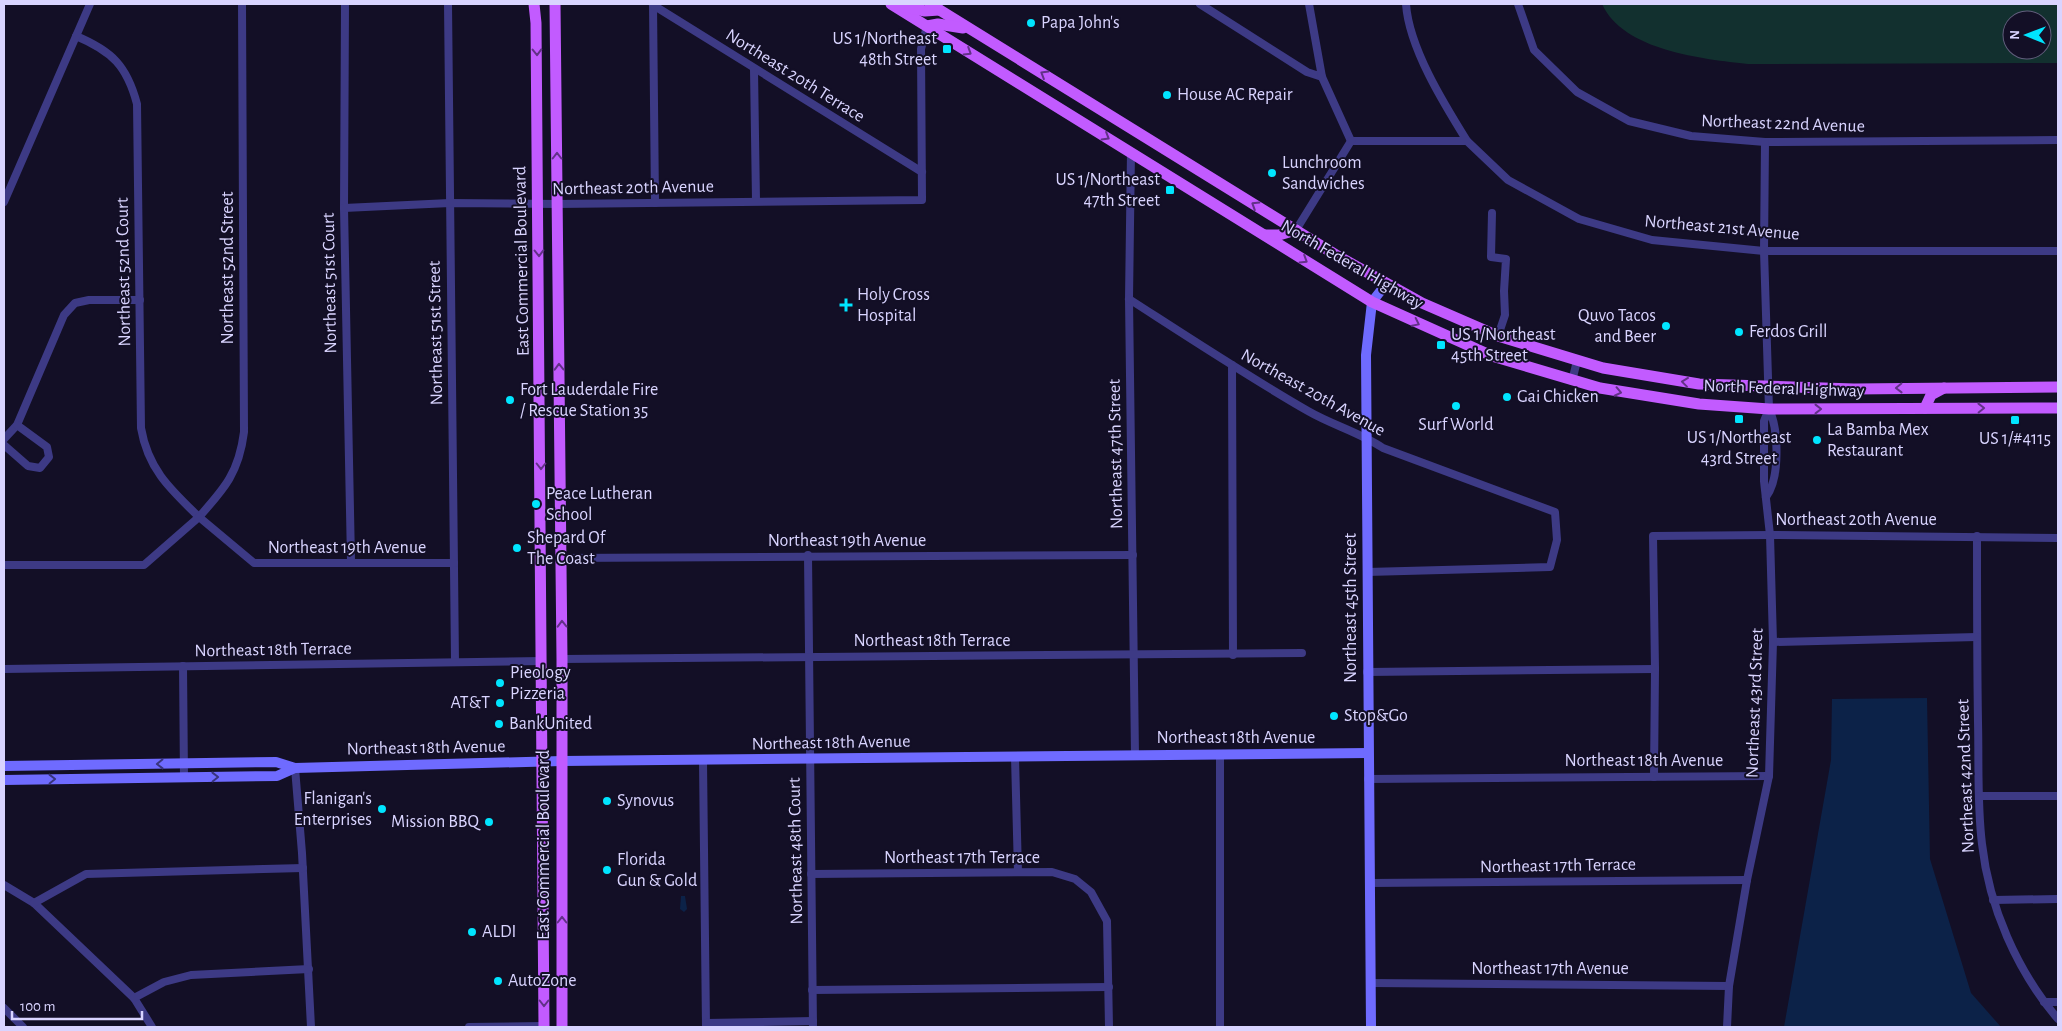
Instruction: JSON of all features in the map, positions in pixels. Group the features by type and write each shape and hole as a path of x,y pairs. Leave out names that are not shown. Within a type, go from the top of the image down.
{"main road":[{"name":"East Commercial Boulevard","path":"534,4 536,23 539,204 544,1026"},
{"name":"East Commercial Boulevard","path":"555,4 562,659 562,1027"},
{"path":"891,4 926,11 937,6"},
{"name":"North Federal Highway","path":"891,4 1372,302 1428,329 1492,356 1572,381 1664,400 1769,410 2058,408"},
{"name":"North Federal Highway","path":"937,6 972,30 1386,284 1433,308 1498,336 1577,361 1664,379 1769,388 2058,387"},
{"path":"926,26 938,24 972,30"},
{"path":"1263,234 1278,235 1296,230"},
{"path":"1925,408 1931,395 1944,388"},
{"path":"540,417 548,440 560,451"}],"street":[{"path":"4,202 90,4"},
{"name":"Northeast 52nd Street","path":"198,517 223,490 235,470 241,455 244,432 242,4"},
{"name":"Northeast 51st Court","path":"345,4 344,208 351,562"},
{"name":"Northeast 51st Street","path":"448,4 455,662"},
{"path":"653,4 655,203"},
{"name":"Northeast 20th Terrace","path":"653,4 754,70 922,172"},
{"path":"1200,4 1307,72 1322,77"},
{"path":"1308,4 1322,77 1351,141"},
{"name":"Northeast 21st Avenue","path":"1406,4 1416,43 1440,96 1467,141 1508,180 1579,219 1652,240 1764,251 2058,251"},
{"name":"Northeast 22nd Avenue","path":"1518,4 1534,50 1577,92 1630,121 1691,136 1765,142 2058,140"},
{"path":"922,172 921,49 926,26"},
{"name":"Northeast 52nd Court","path":"76,36 95,44 122,66 131,83 137,104 141,428 144,447 151,463 160,477 198,517"},
{"path":"754,70 756,201"},
{"path":"1351,141 1467,141"},
{"path":"1296,230 1351,141"},
{"name":"Northeast 43rd Street","path":"1728,1027 1729,986 1747,880 1769,776 1773,642 1770,535 1764,481 1764,421 1769,410 1764,251 1765,142"},
{"name":"Northeast 47th Street","path":"1130,152 1129,299 1135,755"},
{"name":"Northeast 20th Avenue","path":"344,208 450,203 557,204 922,200 922,172"},
{"path":"1492,213 1491,257 1506,259 1505,315 1498,336"},
{"path":"1372,302 1386,284"},
{"name":"Northeast 20th Avenue","path":"1129,299 1321,419 1366,437 1383,448 1555,512 1557,540 1550,567 1367,572"},
{"path":"4,439 18,425 64,315 75,303 89,300 140,300"},
{"name":"Northeast 45th Street","path":"1371,1027 1366,355 1372,302"},
{"path":"1572,381 1577,361"},
{"path":"1232,365 1233,655"},
{"name":"Northeast 43rd Street","path":"1766,497 1772,489 1774,479 1776,432 1774,419 1769,410"},
{"path":"4,445 28,466 40,468 49,457 47,447 18,425"},
{"path":"4,565 144,565 198,517"},
{"name":"Northeast 19th Avenue","path":"198,517 254,563 454,563"},
{"name":"Northeast 20th Avenue","path":"1655,669 1653,536 1978,536 2058,538"},
{"name":"Northeast 42nd Street","path":"1978,536 1979,796 1982,844 1993,900 2017,958 2044,1002 2058,1019"},
{"name":"Northeast 19th Avenue","path":"560,558 808,555 1133,555"},
{"name":"Northeast 48th Court","path":"808,555 813,1024"},
{"path":"1773,642 1977,637"},
{"name":"Northeast 18th Terrace","path":"562,659 1302,653"},
{"name":"Northeast 18th Terrace","path":"4,669 542,661"},
{"path":"183,666 184,778"},
{"path":"1368,672 1655,669 1654,777"},
{"name":"Northeast 18th Avenue","path":"4,766 276,762 295,768 562,761 1368,753"},
{"path":"1220,754 1220,1027"},
{"path":"1015,756 1018,872"},
{"path":"704,761 706,1025 813,1024"},
{"path":"295,768 303,868 311,1027"},
{"name":"Northeast 18th Avenue","path":"4,780 277,776 295,768"},
{"name":"Northeast 18th Avenue","path":"1368,778 1769,776"},
{"path":"1979,796 2058,796"},
{"path":"34,903 86,874 303,868"},
{"name":"Northeast 17th Terrace","path":"811,874 1052,872 1075,879 1091,892 1107,921 1109,987"},
{"name":"Northeast 17th Terrace","path":"1370,883 1747,880"},
{"path":"4,885 34,903 134,998 152,1027"},
{"path":"1993,900 2058,899"},
{"path":"134,998 164,982 191,975 309,969"},
{"name":"Northeast 17th Avenue","path":"1371,983 1729,986"},
{"path":"812,990 1109,987 1109,1027"},
{"path":"2044,1002 2058,1002"},
{"path":"4,1008 23,1027"},
{"path":"469,1027 544,1026"}],"green space":[{"path":"1602,4 2058,4 2058,63 1748,64 1666,50 1627,32 1612,20"}],"water":[{"path":"1927,698 1930,859 1971,993 2001,1027 1784,1027 1831,760 1832,699"},
{"path":"681,896 685,896 687,909 684,912 680,909"}],"place":[{"name":"Papa John's","path":"1031,23"},
{"name":"US 1/Northeast 48th Street","path":"947,49"},
{"name":"House AC Repair","path":"1167,95"},
{"name":"Lunchroom Sandwiches","path":"1272,173"},
{"name":"US 1/Northeast 47th Street","path":"1170,190"},
{"name":"Holy Cross Hospital","path":"846,305"},
{"name":"Quvo Tacos and Beer","path":"1666,326"},
{"name":"Ferdos Grill","path":"1739,332"},
{"name":"US 1/Northeast 45th Street","path":"1441,345"},
{"name":"Gai Chicken","path":"1507,397"},
{"name":"Fort Lauderdale Fire / Rescue Station 35","path":"510,400"},
{"name":"Surf World","path":"1456,406"},
{"name":"US 1/Northeast 43rd Street","path":"1739,419"},
{"name":"US 1/#4115","path":"2015,420"},
{"name":"La Bamba Mex Restaurant","path":"1817,440"},
{"name":"Peace Lutheran School","path":"536,504"},
{"name":"Shepard Of The Coast","path":"517,548"},
{"name":"Pieology Pizzeria","path":"500,683"},
{"name":"AT&T","path":"500,703"},
{"name":"Stop&Go","path":"1334,716"},
{"name":"BankUnited","path":"499,724"},
{"name":"Synovus","path":"607,801"},
{"name":"Flanigan's Enterprises","path":"382,809"},
{"name":"Mission BBQ","path":"489,822"},
{"name":"Florida Gun & Gold","path":"607,870"},
{"name":"ALDI","path":"472,932"},
{"name":"AutoZone","path":"498,981"}]}
